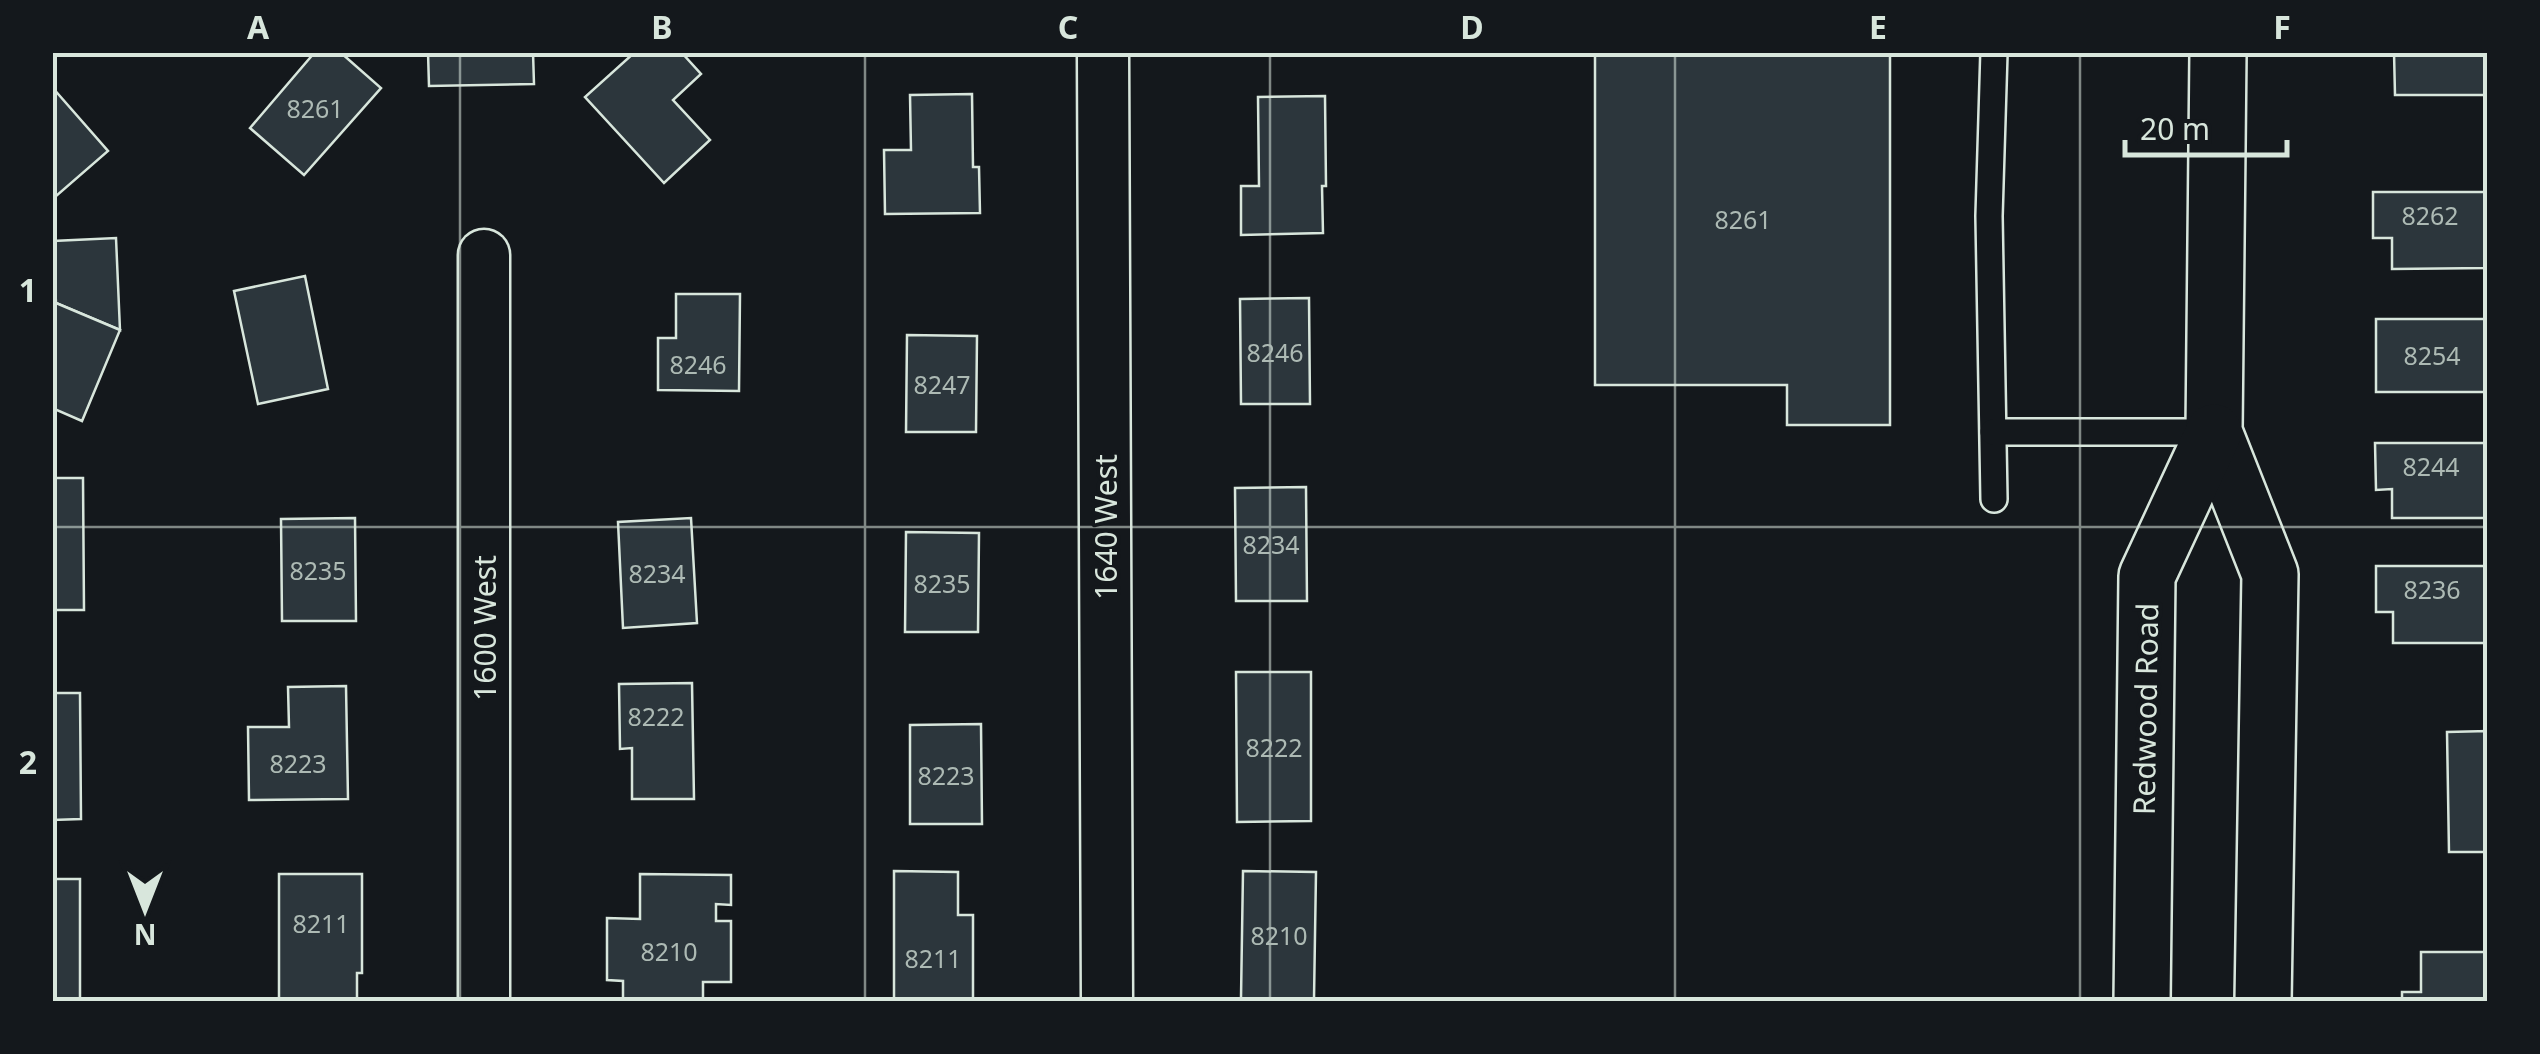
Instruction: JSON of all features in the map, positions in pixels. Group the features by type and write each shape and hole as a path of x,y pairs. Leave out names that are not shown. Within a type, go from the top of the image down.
{"main road":[{"name":"Redwood Road","path":"2218,52 2214,432 2270,574 2263,1002"},
{"name":"Redwood Road","path":"2142,1002 2147,576 2214,432"}],"street":[{"name":"1640 West","path":"1104,52 1107,1002"},
{"name":"1600 West","path":"484,255 484,1002"}],"lane":[{"path":"1994,52 1989,216 1994,500"},
{"path":"1993,432 2214,432"}],"building":[{"path":"315,52 340,52 381,88 304,175 250,128"},
{"path":"428,52 533,52 534,84 429,86"},
{"path":"635,52 681,52 701,74 673,100 710,140 664,183 585,97"},
{"path":"1595,52 1890,52 1890,425 1787,425 1787,385 1595,385"},
{"path":"2394,52 2488,52 2488,95 2395,95"},
{"path":"52,87 108,151 55,197 52,195"},
{"path":"972,94 973,167 979,167 980,213 885,214 884,150 911,150 910,95"},
{"path":"1325,96 1323,233 1241,235 1241,186 1259,186 1258,97"},
{"path":"2373,192 2488,192 2488,268 2392,269 2392,238 2373,238"},
{"path":"116,238 120,330 56,303 53,241"},
{"path":"305,276 328,389 258,404 234,291"},
{"path":"676,294 740,294 739,391 658,390 658,338 676,338"},
{"path":"1309,298 1310,404 1241,404 1240,299"},
{"path":"56,303 120,330 82,421 52,408 52,312"},
{"path":"2376,319 2488,319 2488,392 2376,392"},
{"path":"907,335 977,336 976,432 906,432"},
{"path":"2375,443 2488,443 2488,518 2392,518 2392,489 2376,490"},
{"path":"52,478 83,478 84,610 52,610"},
{"path":"1306,487 1307,601 1236,601 1235,488"},
{"path":"355,518 356,621 282,621 281,519"},
{"path":"691,518 697,623 623,628 618,522"},
{"path":"906,532 979,533 978,632 905,632"},
{"path":"2376,566 2488,566 2488,643 2393,643 2393,612 2376,612"},
{"path":"1236,672 1311,672 1311,821 1237,822"},
{"path":"692,683 694,799 632,799 632,748 620,749 619,684"},
{"path":"346,686 348,799 249,800 248,727 289,727 288,687"},
{"path":"52,693 80,693 81,819 52,820"},
{"path":"981,724 982,824 910,824 910,725"},
{"path":"2488,731 2488,852 2449,852 2447,732"},
{"path":"894,871 958,872 958,915 973,915 973,1002 894,1002"},
{"path":"1243,871 1316,872 1314,999 1241,998"},
{"path":"279,874 362,874 362,973 357,973 357,1002 279,1002"},
{"path":"640,874 731,875 731,905 716,904 716,921 731,921 731,982 703,982 703,1002 623,1002 623,981 607,980 607,918 640,919"},
{"path":"52,879 80,879 80,1002 52,1002"},
{"path":"2421,952 2488,952 2488,1002 2402,1002 2402,992 2421,992"}]}
